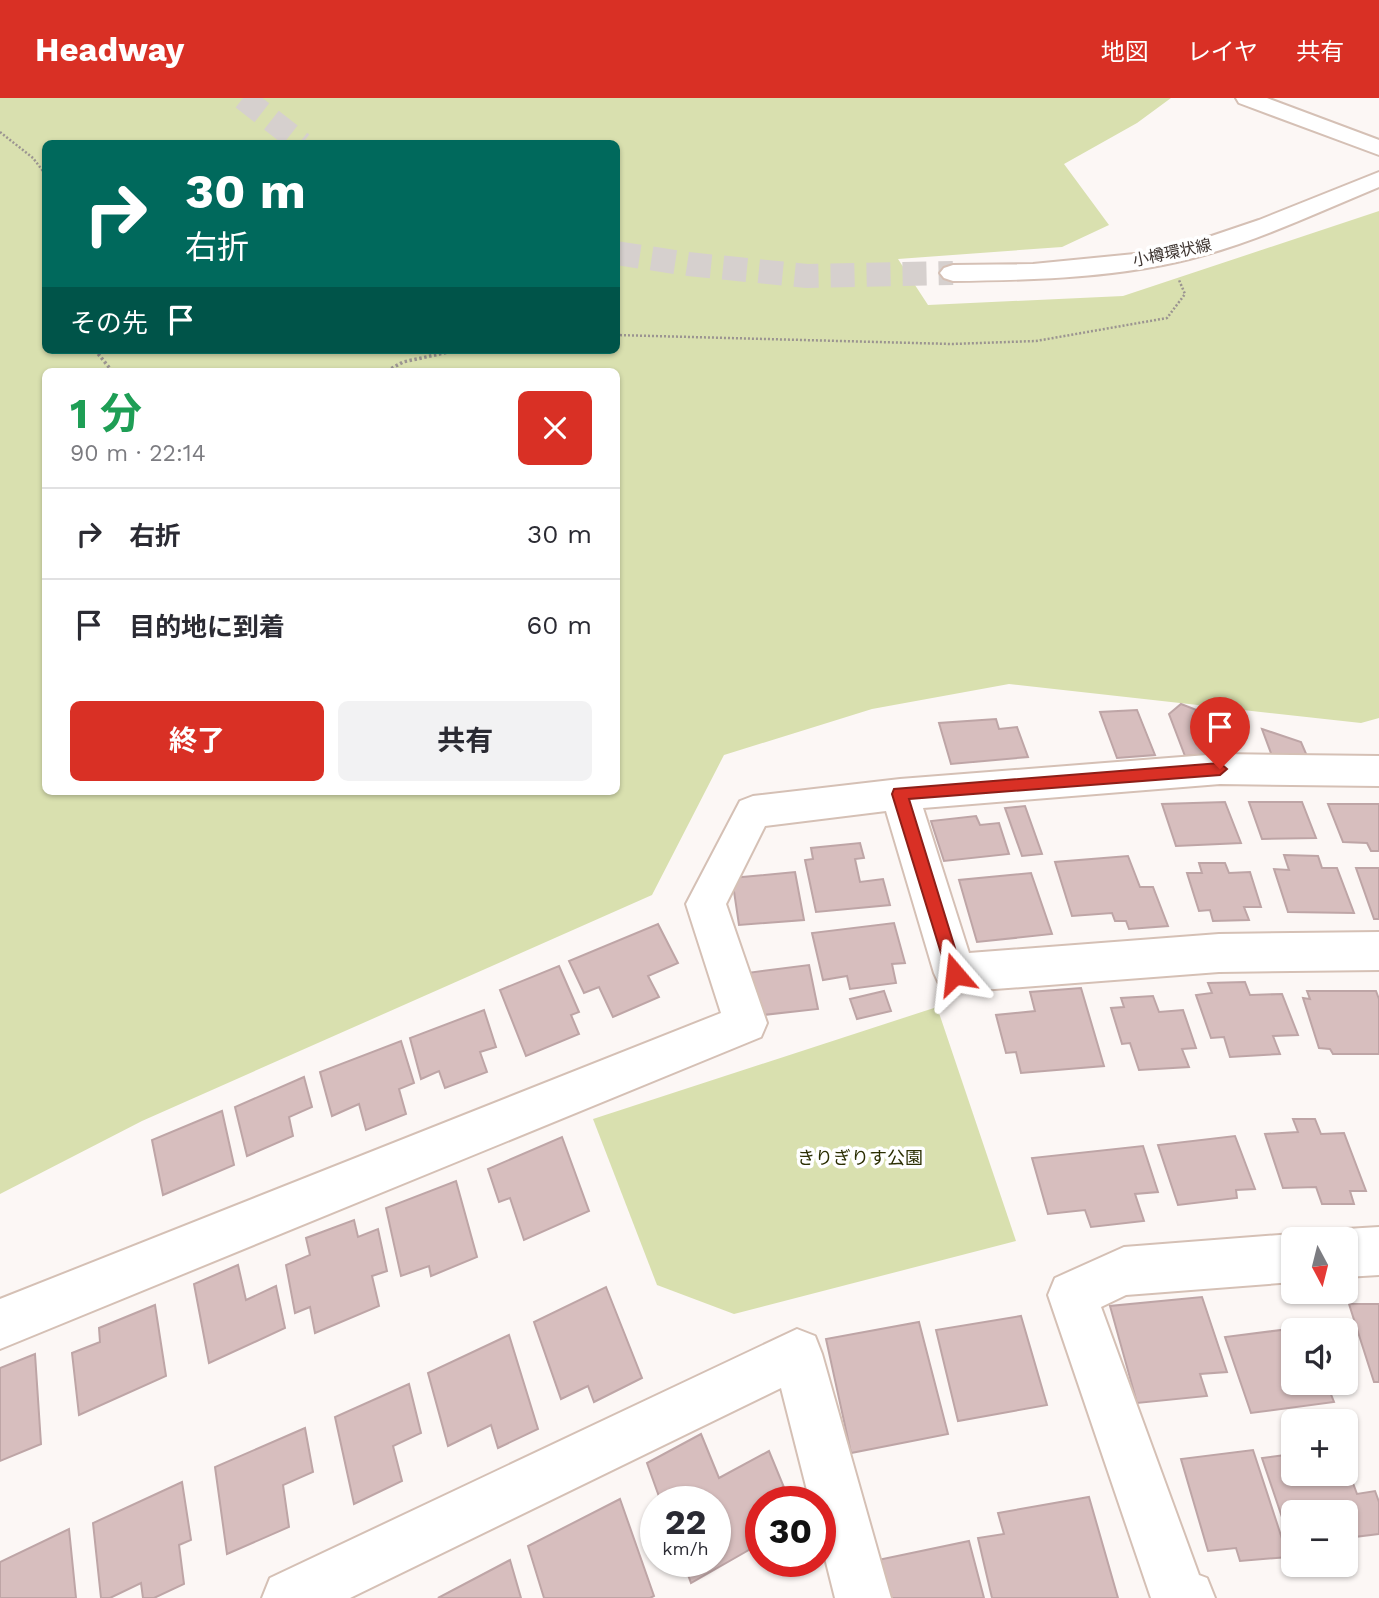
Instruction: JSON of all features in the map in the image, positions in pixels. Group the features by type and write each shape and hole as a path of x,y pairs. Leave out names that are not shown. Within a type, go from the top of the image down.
{"street":[{"path":"1247,98 1379,148"},
{"name":"小樽環状線","path":"953,274 1033,272 1155,259 1195,250 1268,225 1379,179"},
{"path":"0,1324 746,1023 706,904 753,812 900,794 1220,769 1379,771"},
{"path":"900,794 955,974 1219,953 1379,951"},
{"path":"1358,1252 1379,1251"},
{"path":"1188,1598 1178,1595 1072,1295 1124,1271 1281,1259"},
{"path":"290,1598 797,1354 863,1598"}],"path":[{"path":"0,132 33,158 42,170"},
{"path":"620,335 952,344 1036,341 1167,318 1185,294 1178,276 1155,259"},
{"path":"98,354 110,368"},
{"path":"392,368 403,362 440,354"}],"green space":[{"path":"0,98 1171,98 1137,123 1064,164 1109,225 1062,247 898,259 928,305 1123,296 1379,211 1379,718 1361,723 1009,684 872,709 724,755 652,895 142,1121 0,1194"},
{"name":"きりぎりす公園","path":"937,1007 1016,1241 734,1314 657,1285 593,1119"}],"building":[{"path":"1181,704 1230,723 1223,743 1204,735 1212,754 1185,756 1169,714"},
{"path":"1137,710 1155,755 1117,758 1100,712"},
{"path":"996,719 999,729 1017,727 1028,757 951,764 939,723"},
{"path":"1262,729 1301,742 1307,756 1272,756"},
{"path":"1225,802 1241,843 1176,846 1162,804"},
{"path":"1249,802 1302,802 1316,838 1262,839"},
{"path":"1328,804 1379,804 1379,851 1371,851 1367,843 1343,842"},
{"path":"1025,806 1042,854 1022,856 1005,808"},
{"path":"976,816 980,825 999,823 1009,854 944,861 931,821"},
{"path":"860,843 864,858 855,859 860,882 883,879 890,905 816,912 805,860 813,859 811,848"},
{"path":"1284,855 1318,856 1322,868 1337,868 1354,913 1288,912 1274,869 1289,870"},
{"path":"1128,856 1140,887 1153,887 1168,926 1129,929 1126,921 1115,921 1112,913 1072,916 1055,862"},
{"path":"1199,863 1225,863 1229,873 1250,872 1261,907 1244,907 1249,920 1213,921 1210,910 1199,911 1187,873 1202,873"},
{"path":"1356,868 1379,868 1379,919 1374,919"},
{"path":"795,872 804,920 739,925 732,878"},
{"path":"1031,873 1052,934 977,942 959,880"},
{"path":"894,923 905,963 892,964 896,983 850,989 847,976 823,980 812,933"},
{"path":"658,924 678,963 648,976 659,997 613,1017 599,987 584,993 569,961"},
{"path":"809,965 818,1009 754,1016 747,973"},
{"path":"559,966 579,1012 571,1015 579,1034 526,1056 500,990"},
{"path":"1245,982 1250,995 1282,994 1298,1035 1273,1036 1280,1054 1230,1057 1224,1037 1211,1038 1196,995 1212,993 1208,983"},
{"path":"1081,988 1104,1066 1021,1073 1016,1052 1006,1053 996,1015 1035,1011 1030,992"},
{"path":"884,991 891,1011 857,1019 850,999"},
{"path":"1307,991 1376,991 1379,999 1379,1054 1333,1054 1330,1049 1319,1048 1303,998 1310,999"},
{"path":"1153,996 1159,1012 1183,1010 1196,1048 1182,1049 1189,1067 1139,1070 1130,1043 1122,1044 1111,1008 1124,1007 1121,998"},
{"path":"484,1010 496,1047 480,1052 487,1072 445,1088 439,1071 421,1079 410,1038"},
{"path":"401,1041 414,1083 399,1089 406,1114 366,1130 359,1104 332,1116 320,1072"},
{"path":"304,1077 312,1107 289,1117 293,1136 247,1156 235,1107"},
{"path":"222,1111 234,1165 163,1195 152,1140"},
{"path":"1293,1119 1315,1119 1321,1134 1344,1133 1366,1191 1350,1191 1354,1204 1322,1204 1316,1187 1283,1188 1265,1134 1298,1132"},
{"path":"1235,1136 1255,1189 1236,1190 1237,1198 1178,1205 1158,1145"},
{"path":"562,1137 589,1211 524,1240 510,1198 499,1202 488,1169"},
{"path":"1143,1146 1158,1192 1135,1194 1144,1221 1091,1227 1085,1210 1048,1214 1032,1158"},
{"path":"456,1181 477,1257 431,1276 429,1266 401,1276 386,1208"},
{"path":"354,1220 358,1237 378,1229 387,1271 372,1276 379,1306 315,1333 310,1307 295,1313 286,1265 310,1255 306,1238"},
{"path":"238,1265 246,1300 276,1286 285,1328 209,1363 194,1284"},
{"path":"606,1287 642,1378 594,1402 588,1386 561,1399 534,1322"},
{"path":"1202,1297 1227,1372 1200,1374 1207,1396 1137,1403 1110,1306"},
{"path":"1349,1304 1379,1304 1379,1382 1374,1382 1358,1332 1358,1318 1353,1318"},
{"path":"155,1305 166,1376 79,1415 72,1353 100,1342 99,1328"},
{"path":"1021,1316 1047,1405 958,1421 936,1330"},
{"path":"919,1322 948,1434 851,1453 826,1339"},
{"path":"1281,1330 1281,1395 1331,1395 1334,1402 1251,1413 1225,1337"},
{"path":"509,1335 538,1429 498,1448 491,1425 448,1446 428,1373"},
{"path":"35,1354 41,1444 0,1461 0,1368"},
{"path":"409,1384 421,1433 393,1446 402,1481 354,1504 335,1417"},
{"path":"305,1428 313,1472 283,1485 289,1527 227,1554 215,1467"},
{"path":"701,1434 719,1478 769,1451 783,1486 745,1486 745,1552 731,1560 731,1486 655,1486 647,1463"},
{"path":"1253,1450 1281,1536 1281,1558 1240,1561 1236,1548 1208,1551 1181,1459"},
{"path":"1281,1456 1281,1486 1354,1486 1357,1494 1375,1491 1379,1502 1379,1534 1358,1537 1358,1500 1281,1500 1281,1514 1262,1458"},
{"path":"182,1482 191,1540 179,1545 184,1584 154,1598 143,1598 141,1583 110,1598 101,1598 93,1523"},
{"path":"1089,1497 1118,1598 992,1598 978,1538 1004,1534 998,1513"},
{"path":"620,1499 640,1556 640,1577 647,1577 654,1596 544,1598 528,1546"},
{"path":"69,1529 76,1598 0,1598 0,1562"},
{"path":"969,1541 984,1598 887,1598 878,1560"},
{"path":"510,1560 521,1598 438,1598"},
{"path":"689,1577 702,1577 691,1583"}],"tunnel":[{"path":"243,98 297,140"},
{"path":"620,254 688,264 807,276 953,273"}],"route":[{"path":"955,974 900,794 1220,769"}]}
